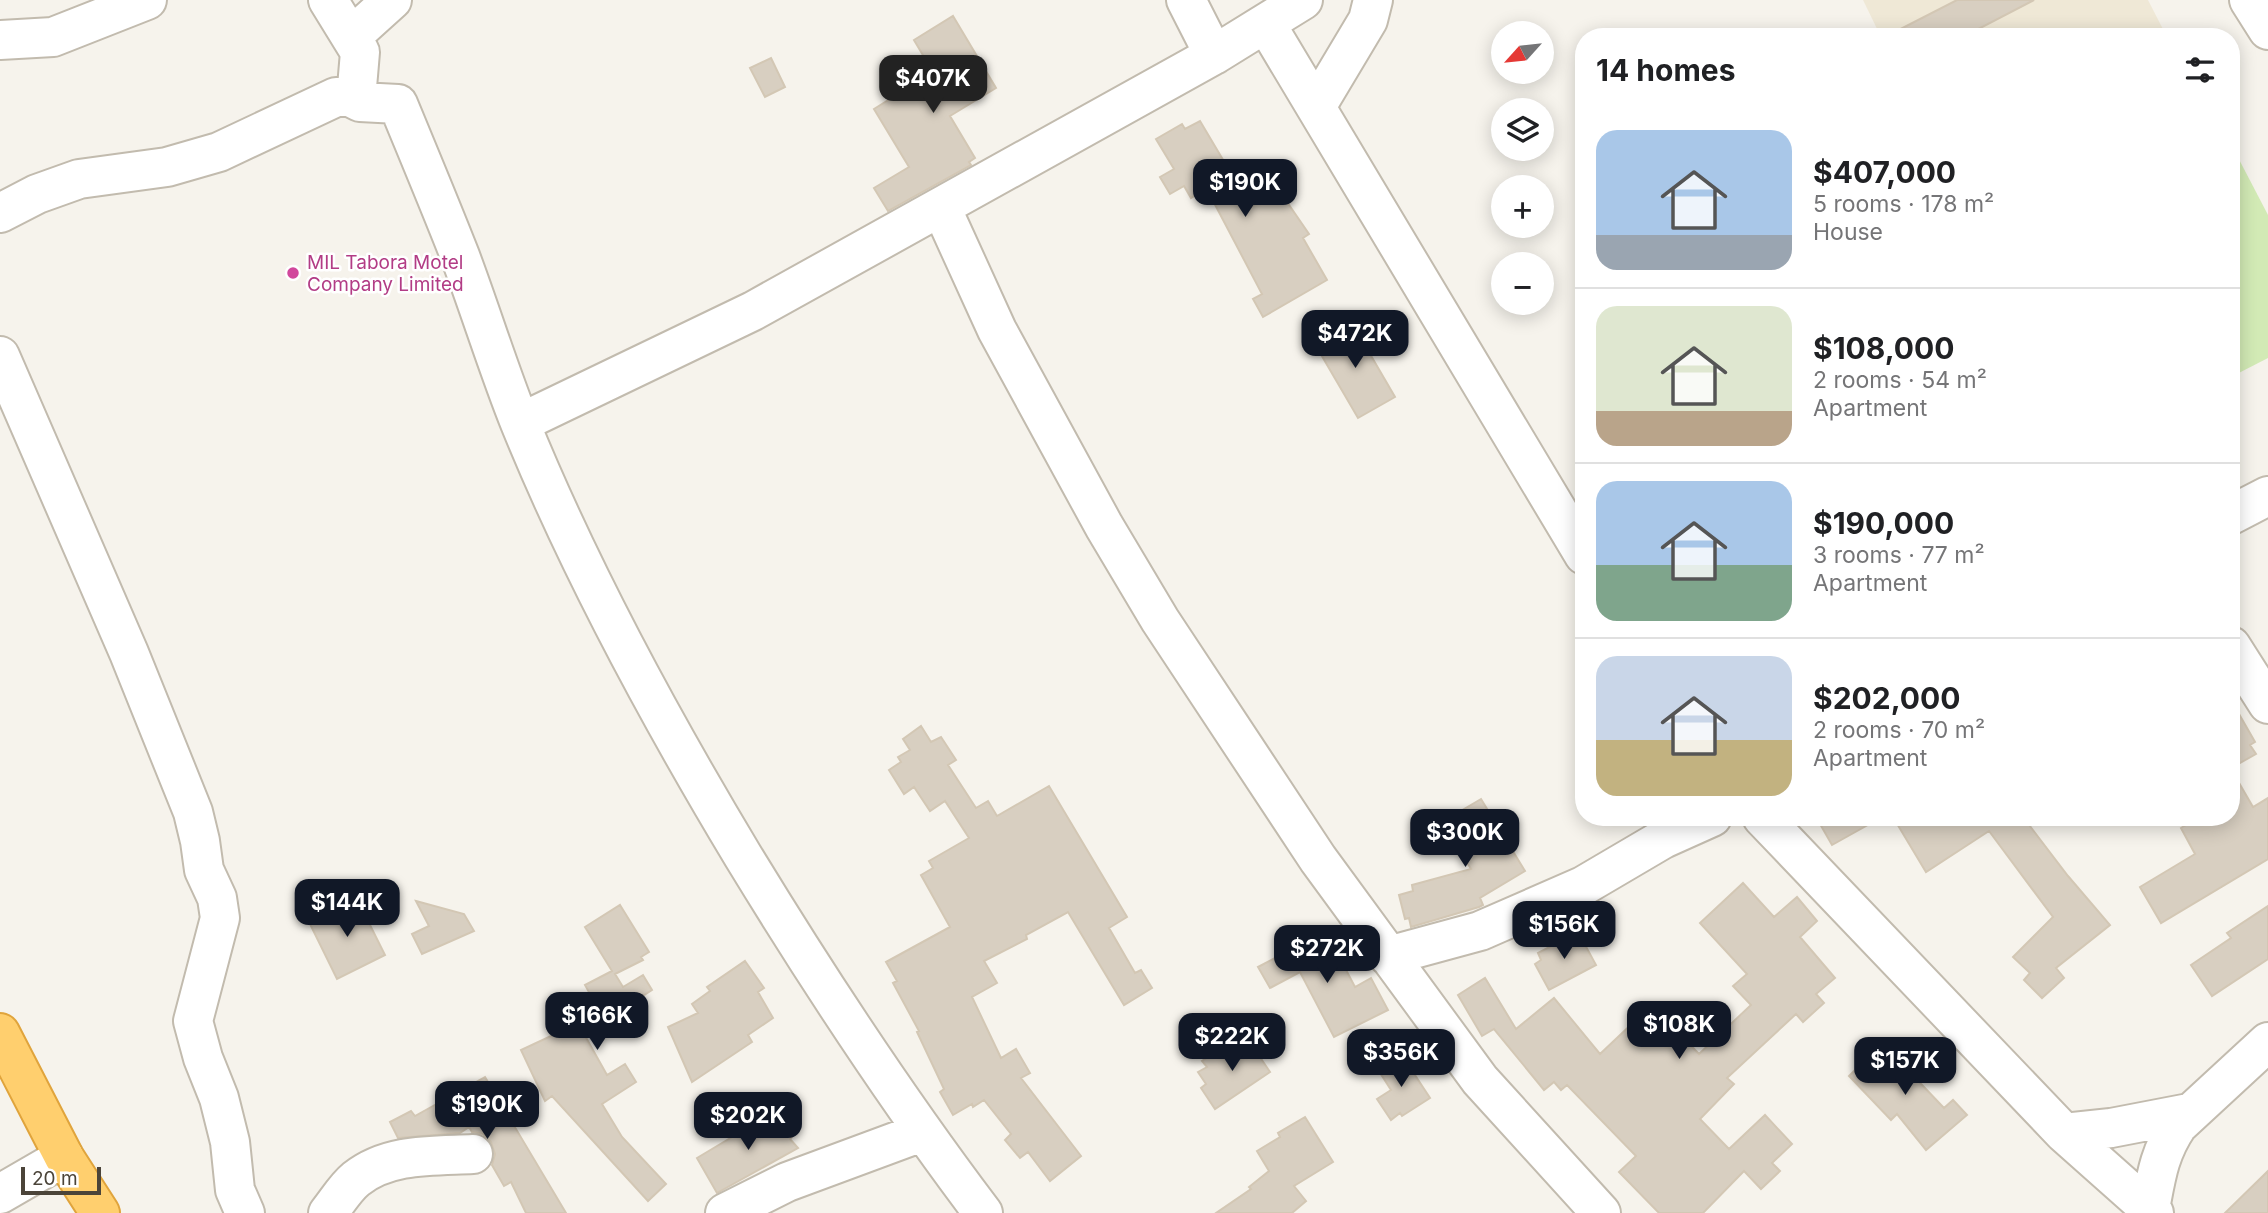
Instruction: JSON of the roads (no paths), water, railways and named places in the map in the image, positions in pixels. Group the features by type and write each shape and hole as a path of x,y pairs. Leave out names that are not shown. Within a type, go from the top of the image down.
{"highway":[{"path":"0,1033 64,1157 100,1213"}],"street":[{"path":"0,40 53,37 147,0"},
{"path":"328,0 360,52 356,99"},
{"path":"351,37 392,0"},
{"path":"1186,0 1214,55"},
{"path":"520,423 753,311 1214,55 1303,0"},
{"path":"1316,107 1368,20 1373,0"},
{"path":"2249,0 2268,30"},
{"path":"1266,24 1575,540"},
{"path":"0,213 65,183 103,174 167,167 190,161 237,144 336,97 356,99 360,102 398,104 459,255 520,423 611,617 693,773 842,1016 922,1132 983,1213"},
{"path":"941,207 997,330 1160,620 1311,849 1479,1080 1601,1213"},
{"path":"0,356 129,653 193,812 204,870 217,898 220,918 193,1021 203,1058 219,1098 230,1142 235,1190 245,1213"},
{"path":"2240,510 2268,496"},
{"path":"2240,660 2268,704"},
{"path":"1388,956 1480,932 1583,886 1663,839 1692,826"},
{"path":"1771,826 2064,1133 2152,1211"},
{"path":"2152,1211 2160,1158 2167,1141 2189,1113 2268,1042"},
{"path":"2064,1133 2111,1128 2189,1113"},
{"path":"725,1213 787,1182 922,1132"},
{"path":"328,1213 354,1181 373,1167 415,1157 473,1154"},
{"path":"0,1194 64,1157"}],"place":[{"name":"MIL Tabora Motel Company Limited","path":"293,273"}]}
